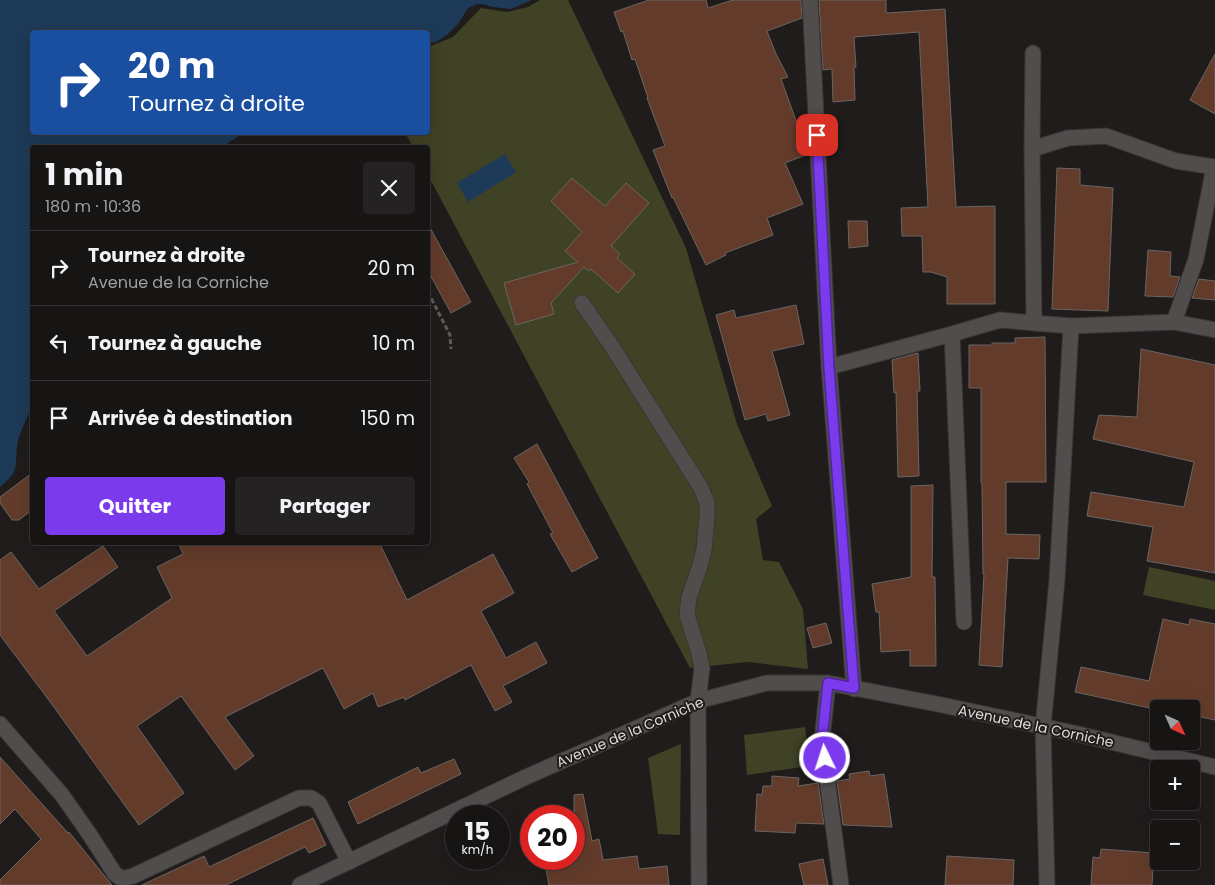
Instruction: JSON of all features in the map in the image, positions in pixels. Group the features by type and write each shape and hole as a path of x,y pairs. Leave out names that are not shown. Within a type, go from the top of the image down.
{"street":[{"path":"810,0 829,368 854,688"},
{"path":"1033,53 1034,322"},
{"path":"1032,149 1068,138 1106,136 1176,161 1214,167 1196,259 1174,322"},
{"path":"582,303 702,488 706,504 707,518 704,549 689,597 688,615 702,668 698,701 698,885"},
{"path":"829,368 1000,320 1070,326 1174,322 1215,330"},
{"path":"1047,885 1043,727 1057,580 1070,326"},
{"path":"952,334 964,622"},
{"name":"Avenue de la Corniche","path":"300,885 526,777 698,701 767,683 828,683 942,705 1215,766"},
{"path":"828,683 822,740 841,885"},
{"path":"0,724 62,795 90,834 115,874 122,879 299,798 311,798 319,804 349,862"}],"path":[{"path":"430,296 450,336 450,349"}],"green space":[{"path":"540,0 568,0 686,248 737,424 772,506 756,519 763,560 779,562 803,609 808,669 748,662 690,668 430,179 430,145 412,145 406,135 430,135 430,46 453,37 481,8 507,12 528,7"},
{"path":"1149,567 1215,581 1215,610 1143,595"},
{"path":"805,727 810,766 747,775 744,735"},
{"path":"681,744 680,835 658,834 648,758"}],"water":[{"path":"0,0 532,0 511,9 477,4 468,8 458,24 447,35 436,42 430,43 430,30 30,30 30,135 240,135 225,145 30,145 30,412 18,441 16,466 12,475 0,487"},
{"path":"505,154 516,172 468,202 457,183"}],"building":[{"path":"649,0 706,0 708,8 733,0 801,0 802,18 767,31 788,77 781,79 808,154 785,163 803,204 767,218 773,235 725,253 726,255 706,265 672,198 653,150 665,146 635,59 632,60 623,31 621,32 614,12"},
{"path":"819,0 886,0 886,12 888,13 945,9 956,207 995,206 995,304 947,304 947,277 931,272 923,272 922,236 902,236 901,208 928,207 919,32 854,37 856,67 854,68 855,100 833,102 832,69 823,70"},
{"path":"1215,54 1215,114 1190,100"},
{"path":"1057,168 1080,169 1080,185 1113,188 1108,311 1052,309"},
{"path":"572,178 605,206 626,183 649,203 611,246 620,254 617,258 635,274 618,293 591,269 589,271 584,267 551,303 554,314 516,325 504,283 578,262 565,251 582,232 551,201"},
{"path":"848,221 867,221 868,246 849,248"},
{"path":"430,228 471,302 451,313 430,275"},
{"path":"1148,250 1171,252 1170,276 1180,277 1173,297 1145,296"},
{"path":"1199,279 1215,281 1215,300 1192,298"},
{"path":"796,305 804,344 772,351 790,415 768,421 766,414 745,420 716,315 734,310 736,318"},
{"path":"1045,337 1046,482 1006,482 1006,534 1040,535 1039,559 1008,558 1002,667 979,665 984,574 981,483 981,388 969,388 969,345 1015,343 1015,338"},
{"path":"1141,349 1215,365 1215,573 1147,561 1153,527 1087,516 1091,492 1184,507 1194,462 1093,439 1099,415 1137,417"},
{"path":"918,353 920,391 917,391 919,476 898,477 896,392 894,393 892,360"},
{"path":"537,444 598,558 572,572 550,534 553,533 527,484 529,482 514,458"},
{"path":"30,474 30,512 19,520 12,520 0,503 0,497"},
{"path":"933,485 932,577 935,577 936,666 910,666 910,650 881,652 879,612 876,612 872,584 911,577 911,486"},
{"path":"179,545 380,545 407,600 493,554 514,593 481,611 506,658 536,642 547,663 503,686 512,702 495,711 471,665 405,700 404,697 378,707 373,693 344,709 323,668 225,717 254,756 235,770 181,696 137,726 184,793 139,825 0,635 0,560 11,552 39,589 103,546 118,567 54,611 87,656 172,598 157,567 183,554"},
{"path":"1163,619 1189,625 1190,619 1215,624 1215,720 1200,717 1200,700 1150,700 1150,708 1075,692 1081,667 1149,681"},
{"path":"826,623 832,643 813,648 807,628"},
{"path":"0,757 69,832 112,885 0,885 0,880 41,839 15,809 0,824"},
{"path":"454,759 461,774 358,824 348,802 418,767 421,773"},
{"path":"869,771 870,776 884,774 892,827 843,825 837,781 850,779 849,774"},
{"path":"772,776 799,778 798,786 818,783 824,824 796,823 795,833 755,831 757,794 762,795 763,786 772,786"},
{"path":"583,794 592,841 599,839 603,860 637,856 639,869 667,866 669,885 549,885 546,870 585,870 585,805 574,805 574,795"},
{"path":"313,818 326,845 309,853 305,847 226,885 142,885 204,856 209,867"},
{"path":"1101,849 1150,853 1150,870 1153,870 1152,885 1091,885 1093,857 1100,858"},
{"path":"947,856 1014,860 1013,885 945,885"},
{"path":"823,859 828,885 804,885 799,864"}],"route":[{"path":"817,135 829,368 854,688 828,683 822,740 825,758"}]}
